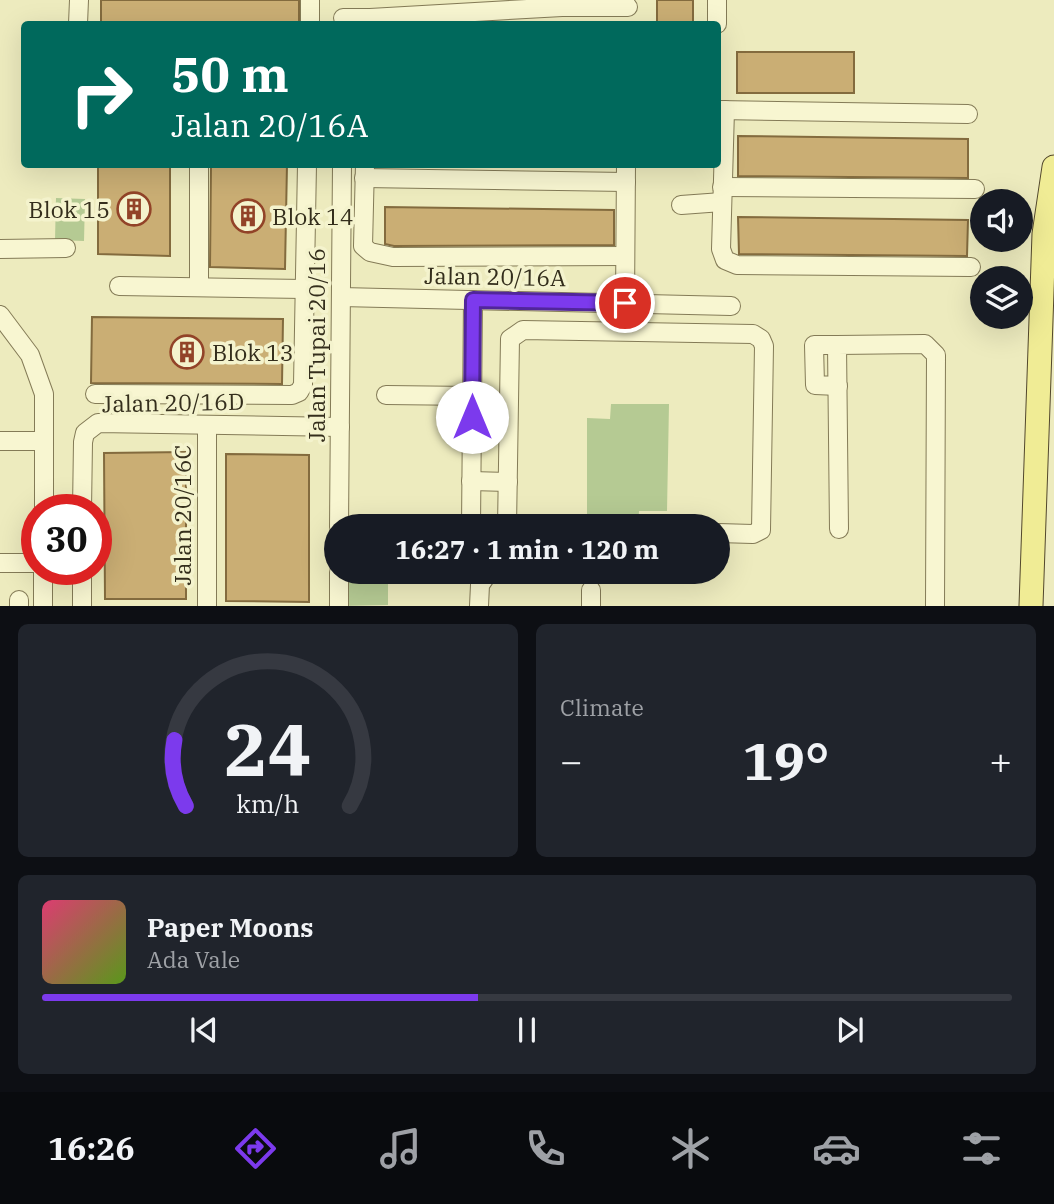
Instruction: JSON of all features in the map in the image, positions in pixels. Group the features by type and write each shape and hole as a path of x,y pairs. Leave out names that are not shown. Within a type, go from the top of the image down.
{"main road":[{"path":"1031,606 1044,234 1054,167"}],"street":[{"path":"78,21 79,0"},
{"path":"310,0 310,21"},
{"path":"717,0 717,21"},
{"path":"343,14 370,21 562,4 628,10"},
{"path":"968,114 721,110 721,249 725,260 737,265 970,267"},
{"path":"198,287 199,168"},
{"path":"95,394 292,395 299,392 303,385 307,168"},
{"name":"Jalan Tupai 20/16","path":"339,514 342,168"},
{"path":"619,331 625,303 626,173 365,171 363,246 370,251 393,257 625,256"},
{"path":"681,205 722,195 970,189"},
{"path":"0,249 66,248"},
{"path":"119,286 304,289"},
{"name":"Jalan 20/16A","path":"341,297 731,306"},
{"path":"471,514 473,300"},
{"path":"0,315 30,355 44,394 44,494"},
{"path":"507,514 510,339 523,330 753,334 761,339 764,346 761,530 753,534 730,533"},
{"path":"839,529 837,345 925,344 936,355 935,606"},
{"path":"386,396 472,396"},
{"name":"Jalan 20/16D","path":"82,494 83,442 85,433 98,423 340,427"},
{"name":"Jalan 20/16C","path":"206,606 207,425"},
{"path":"0,441 44,441"},
{"path":"471,481 508,482"},
{"path":"0,562 21,563"},
{"path":"339,584 339,606"},
{"path":"479,606 481,584"},
{"path":"43,585 43,606"},
{"path":"82,585 82,606"}],"green space":[{"path":"56,198 85,199 84,241 55,240"},
{"path":"611,404 669,404 667,511 587,514 587,418 610,419"},
{"path":"345,584 388,584 388,605 341,606 342,587"}],"building":[{"path":"101,0 299,0 299,21 101,21"},
{"path":"657,0 693,0 693,21 657,21"},
{"path":"737,52 854,52 854,93 737,93"},
{"path":"738,136 968,139 968,178 738,176"},
{"name":"Blok 15","path":"98,168 170,168 170,256 98,254"},
{"name":"Blok 14","path":"211,168 287,168 285,269 210,267"},
{"path":"385,207 614,210 614,245 394,246 385,244"},
{"path":"738,217 968,220 967,256 739,254"},
{"name":"Blok 13","path":"92,317 283,319 282,384 91,383"},
{"path":"186,452 186,599 105,599 105,585 112,585 112,494 104,494 104,453"},
{"path":"226,454 309,455 309,602 226,601"}],"place":[{"name":"Blok 15","path":"134,209"},
{"name":"Blok 14","path":"248,216"},
{"name":"Blok 13","path":"187,352"}],"route":[{"path":"472,417 473,300 625,303"}]}
